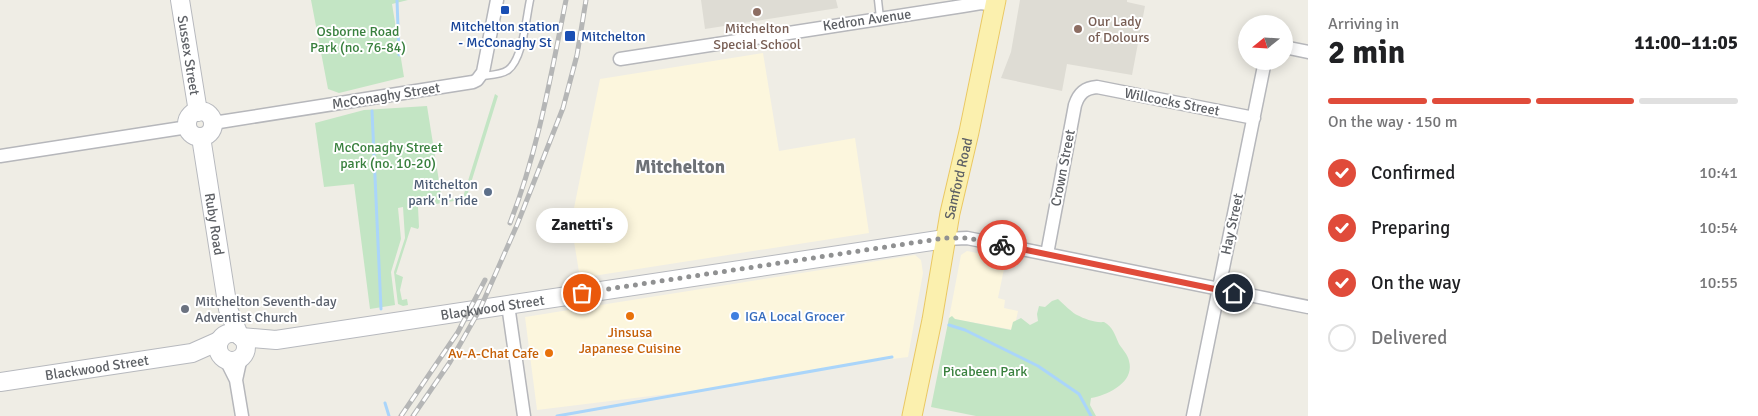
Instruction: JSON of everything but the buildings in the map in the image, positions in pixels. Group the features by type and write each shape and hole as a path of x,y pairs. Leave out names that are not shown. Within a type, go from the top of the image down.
{"main road":[{"name":"Samford Road","path":"912,416 932,320 945,238 996,2"}],"street":[{"name":"Sussex Street","path":"180,0 198,112"},
{"path":"480,76 486,58 497,0"},
{"name":"Kedron Avenue","path":"620,59 880,18 996,2"},
{"path":"1293,49 1308,52"},
{"name":"Hay Street","path":"1193,416 1263,70"},
{"name":"McConaghy Street","path":"213,124 469,84 480,76"},
{"name":"Willcocks Street","path":"1090,88 1097,87 1254,118"},
{"name":"Crown Street","path":"1047,254 1075,105 1079,96 1090,88"},
{"path":"0,156 194,132 206,136 211,132 213,124 207,113 198,112 189,118 194,132"},
{"name":"Ruby Road","path":"194,132 228,309 232,347"},
{"path":"945,238 967,238 1308,307"},
{"name":"Blackwood Street","path":"0,382 945,238"},
{"path":"508,305 524,416"},
{"path":"232,347 242,416"}],"lane":[{"path":"480,76 504,72 515,62 530,0"},
{"path":"878,0 880,18"}],"shaded area":[{"name":"Mitchelton Special School","path":"701,0 836,0 838,8 705,29"},
{"name":"Our Lady of Dolours","path":"1020,0 1127,0 1127,2 1145,6 1132,75 1067,64 1062,91 1001,78 1011,52"},
{"path":"763,53 779,151 855,138 869,233 580,278 571,223 600,79"},
{"path":"967,251 1006,259 998,298 1005,300 1004,308 1018,311 1014,330 949,318 961,255"},
{"path":"915,255 921,260 923,273 908,357 700,390 537,410 525,317"}],"green space":[{"name":"Osborne Road Park (no. 76-84)","path":"311,0 408,0 392,4 404,77 339,93 328,89"},
{"name":"McConaghy Street park (no. 10-20)","path":"495,94 498,96 466,199 418,207 419,227 418,229 411,227 396,274 403,277 400,290 402,300 407,299 408,305 398,304 394,272 405,238 403,207 398,208 401,239 391,272 395,305 370,309 354,184 324,187 315,123 364,110 427,106 442,200 463,197"},
{"name":"Picabeen Park","path":"1058,299 1077,315 1097,322 1104,322 1110,326 1128,359 1130,368 1124,381 1112,391 1091,398 1090,405 1096,416 976,416 931,407 949,318 952,316 955,319 1011,330 1013,322 1021,318 1030,325 1038,321 1039,306 1045,307"}],"waterway":[{"path":"397,0 399,55"},
{"path":"372,111 381,309"},
{"path":"949,325 965,330 1038,366 1079,394 1091,416"},
{"path":"557,416 892,357"},
{"path":"385,403 389,416"}],"railway":[{"path":"510,223 536,141 566,0"},
{"path":"413,416 450,362 480,309 517,225 563,108 577,55 586,0"},
{"path":"401,416 458,332 485,280"}],"way so far":[{"path":"582,293 945,238 967,238 1002,245"}],"place":[{"name":"Mitchelton station - McConaghy St","path":"505,10"},
{"name":"Mitchelton Special School","path":"757,12"},
{"name":"Our Lady of Dolours","path":"1078,29"},
{"name":"Mitchelton","path":"570,36"},
{"name":"Mitchelton park 'n' ride","path":"488,192"},
{"name":"Zanetti's","path":"582,293"},
{"name":"Mitchelton Seventh-day Adventist Church","path":"185,309"},
{"name":"Jinsusa Japanese Cuisine","path":"630,316"},
{"name":"IGA Local Grocer","path":"735,316"},
{"name":"Av-A-Chat Cafe","path":"549,353"}],"district":[{"name":"Mitchelton","path":"680,167"}],"route":[{"path":"1002,245 1234,293"}]}
